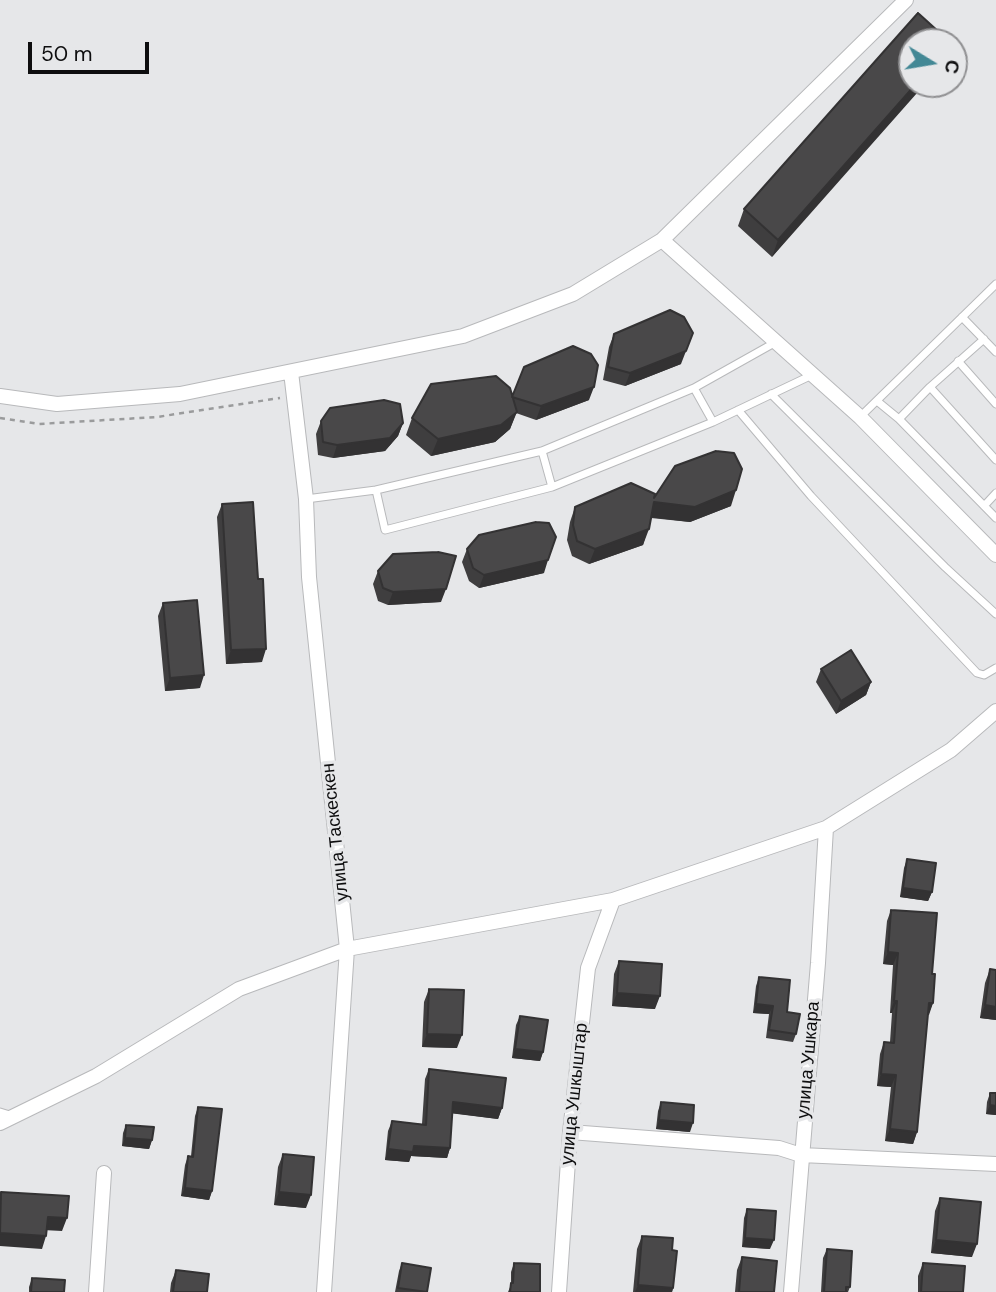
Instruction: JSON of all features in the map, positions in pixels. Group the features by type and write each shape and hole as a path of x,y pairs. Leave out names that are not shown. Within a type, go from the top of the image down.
{"street":[{"path":"0,396 57,404 180,394 463,336 573,294 662,240 906,0"},
{"path":"662,240 860,417 996,555"},
{"name":"улица Таскескен","path":"291,372 306,499 309,577 348,949 324,1292"},
{"path":"0,1123 7,1114 96,1076 239,989 348,949 613,900 826,828 951,750 996,711"},
{"name":"улица Ушкара","path":"791,1292 818,963 826,828"},
{"name":"улица Ушкыштар","path":"559,1292 570,1132 588,968 613,900"},
{"path":"570,1132 779,1148 801,1155 996,1164"},
{"path":"96,1292 104,1173"}],"lane":[{"path":"860,417 996,284"},
{"path":"962,317 996,352"},
{"path":"900,419 930,387 984,339"},
{"path":"306,499 376,490 542,451 694,388 778,341"},
{"path":"958,361 996,404"},
{"path":"376,490 386,530 552,487 713,422 814,374"},
{"path":"930,387 996,460"},
{"path":"694,388 713,422"},
{"path":"771,394 944,567 996,614"},
{"path":"877,401 900,419 996,518"},
{"path":"738,410 811,496 977,673 984,676 996,668"},
{"path":"542,451 552,487"},
{"path":"984,506 996,493"}],"path":[{"path":"0,418 39,424 157,417 294,396"}],"building":[{"path":"918,13 935,28 905,28"},
{"path":"898,36 898,98 904,98 778,240 744,209"},
{"path":"670,310 684,317 693,333 686,351 630,373 608,367 614,334"},
{"path":"573,346 591,354 598,365 594,387 541,406 512,397 524,367"},
{"path":"496,376 510,388 517,412 501,425 438,439 412,418 431,384"},
{"path":"384,400 400,404 403,423 390,438 337,445 323,442 321,421 330,408"},
{"path":"716,451 734,453 742,469 736,490 695,507 654,502 649,529 595,549 577,541 573,525 575,507 631,483 655,494 654,498 675,466"},
{"path":"253,502 258,579 263,579 266,649 231,650 222,504"},
{"path":"536,522 549,523 556,537 548,560 484,575 473,568 467,549 479,535"},
{"path":"438,552 456,556 446,589 393,592 383,588 378,571 393,554"},
{"path":"197,600 204,675 170,678 163,603"},
{"path":"851,650 871,682 841,701 821,669"},
{"path":"907,859 936,863 932,892 903,888"},
{"path":"891,910 937,913 932,974 935,974 933,1003 929,1003 917,1132 890,1129 896,1075 881,1074 884,1042 894,1043 897,1001 894,1001 898,953 888,952"},
{"path":"619,961 662,964 660,996 617,993"},
{"path":"990,969 996,970 996,1007 985,1005"},
{"path":"759,977 790,980 787,1012 800,1014 796,1034 769,1030 773,1006 756,1004"},
{"path":"429,989 464,990 462,1035 427,1034"},
{"path":"520,1016 548,1020 543,1052 515,1049"},
{"path":"429,1069 506,1078 502,1108 453,1102 450,1148 414,1146 413,1152 388,1149 392,1121 426,1125"},
{"path":"990,1093 996,1093 996,1106 990,1105"},
{"path":"661,1102 694,1105 693,1123 659,1120"},
{"path":"198,1107 222,1109 212,1191 185,1188 188,1156 193,1157"},
{"path":"126,1125 154,1127 152,1140 125,1138"},
{"path":"283,1154 314,1157 311,1195 279,1192"},
{"path":"1,1192 69,1196 67,1218 48,1217 46,1236 0,1233"},
{"path":"940,1198 981,1202 977,1244 936,1240"},
{"path":"747,1209 776,1211 774,1240 745,1238"},
{"path":"642,1236 673,1238 672,1250 677,1251 673,1288 638,1285"},
{"path":"827,1249 852,1251 850,1287 846,1287 846,1292 824,1292"},
{"path":"742,1257 777,1261 774,1292 739,1292"},
{"path":"402,1263 431,1268 427,1292 398,1288"},
{"path":"514,1263 540,1264 540,1292 510,1292"},
{"path":"923,1263 965,1266 963,1292 921,1292"},
{"path":"176,1270 209,1274 207,1292 173,1292"},
{"path":"32,1278 65,1280 64,1292 31,1292"}]}
